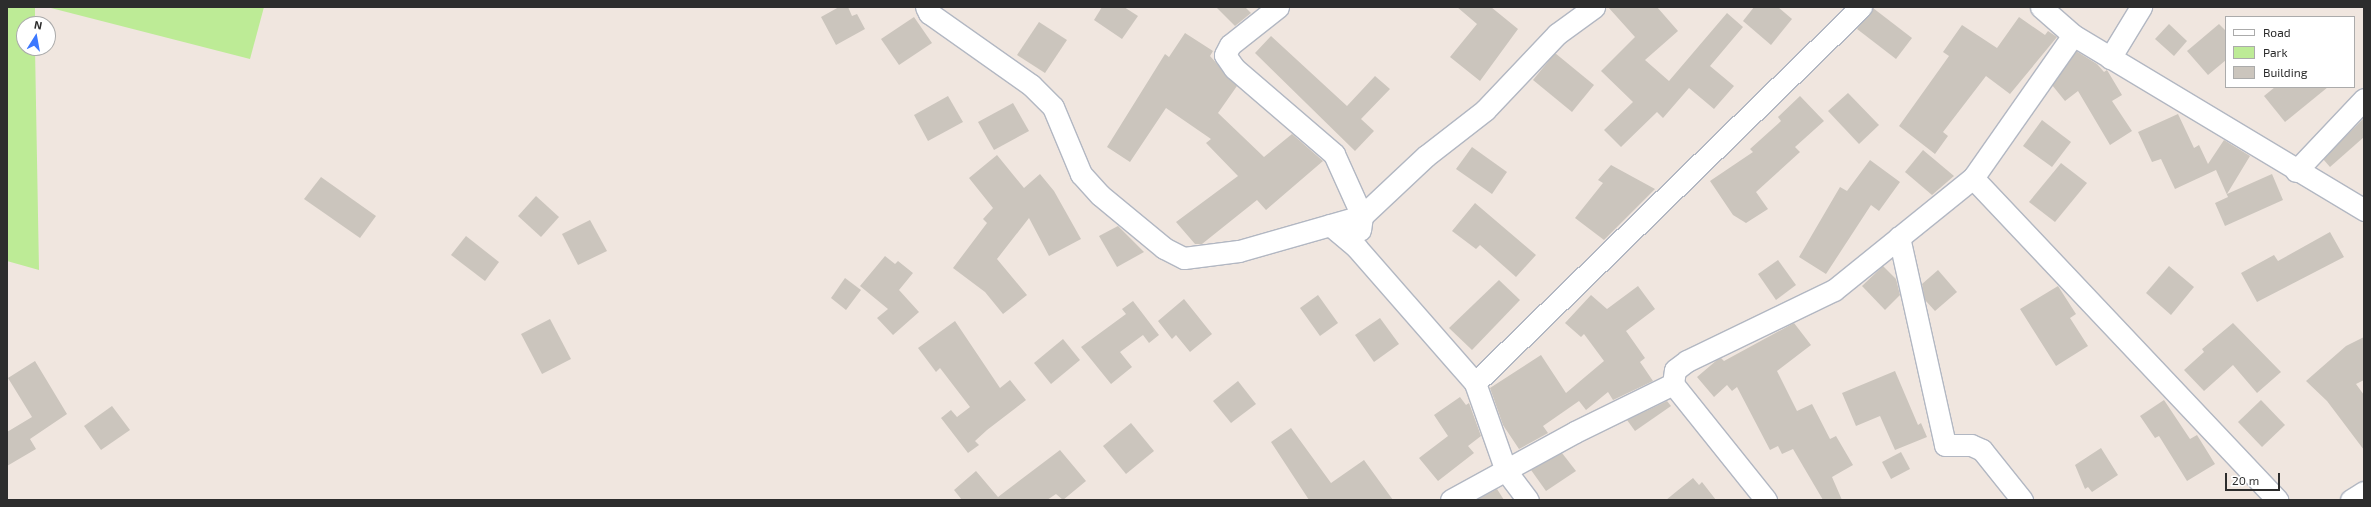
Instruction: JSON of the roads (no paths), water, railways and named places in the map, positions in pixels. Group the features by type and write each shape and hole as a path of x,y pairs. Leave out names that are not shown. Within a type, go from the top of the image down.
{"street":[{"path":"926,7 929,13 1031,85 1053,107 1081,174 1100,195 1164,248 1184,258 1239,251 1362,216 1426,156 1485,110 1557,34 1594,7"},
{"path":"1278,7 1230,45 1225,55 1234,68 1334,154 1362,216 1357,248"},
{"path":"1475,383 1862,7"},
{"path":"2040,7 2074,35 2110,58 2296,171 2364,210"},
{"path":"2110,58 2141,7"},
{"path":"1766,500 1673,384 1675,370 1687,361 1834,290 1973,178 2074,35"},
{"path":"2296,171 2364,99"},
{"path":"1973,178 2277,500"},
{"path":"1330,225 1357,248 1475,383 1506,471 1528,500"},
{"path":"1900,237 1945,446 1971,445 1982,450 2022,500"},
{"path":"1451,500 1673,384"},
{"path":"2351,500 2364,492"}]}
